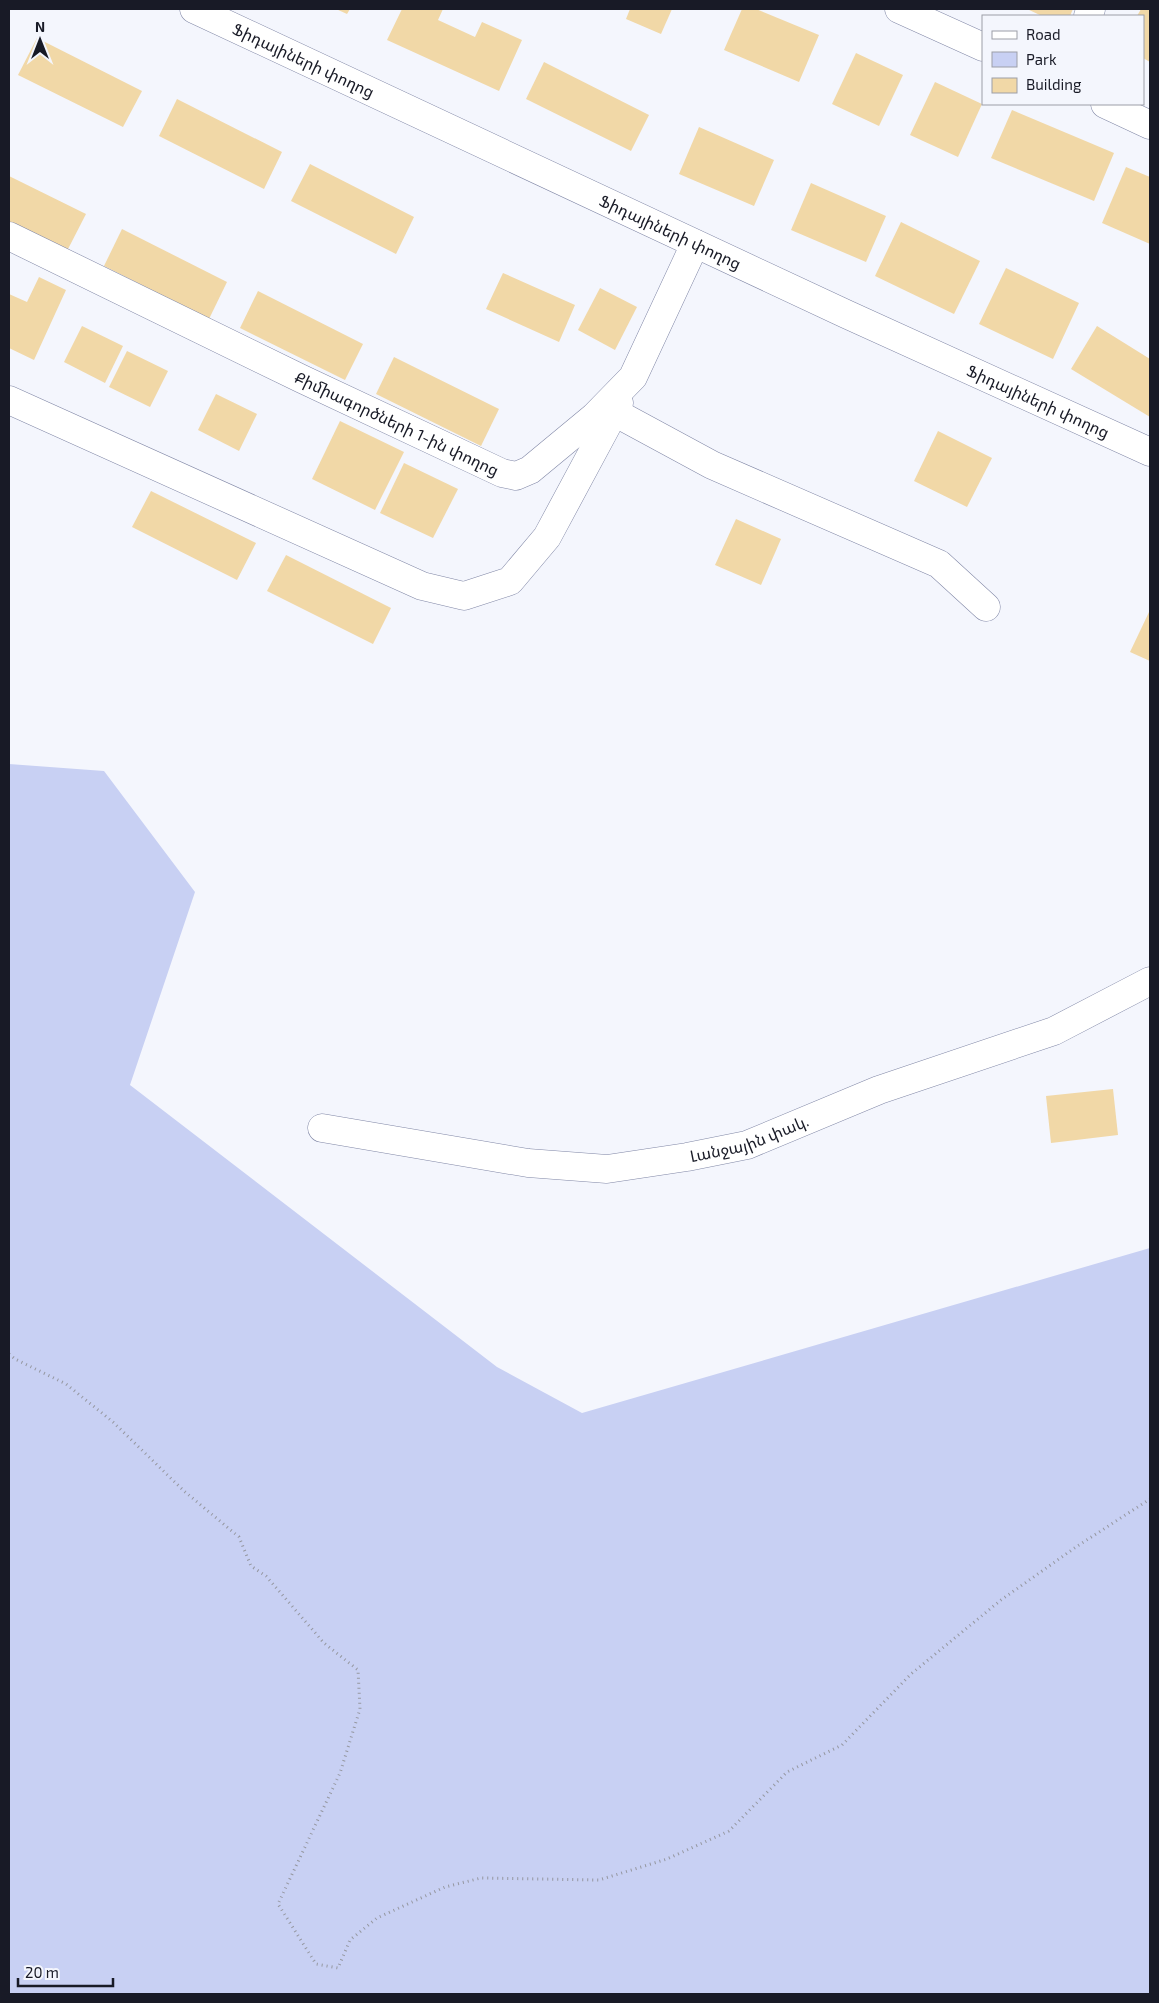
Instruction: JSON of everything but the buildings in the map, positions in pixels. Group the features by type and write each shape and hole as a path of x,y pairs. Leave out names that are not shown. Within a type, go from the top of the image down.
{"street":[{"name":"Ֆիդայիների փողոց","path":"194,9 854,318 1150,452"},
{"path":"899,9 982,47"},
{"path":"1107,105 1150,125"},
{"name":"Քիմիագործների 1-ին փողոց","path":"9,236 311,384 502,473 516,476 530,470 594,417 633,377 695,244"},
{"path":"9,400 422,586 464,596 510,581 548,537 633,377"},
{"path":"614,412 712,466 939,564 986,606"},
{"name":"Լանջային փակ.","path":"322,1128 528,1163 607,1169 686,1157 747,1145 879,1090 1054,1031 1150,981"}],"path":[{"path":"9,1354 15,1359 66,1384 113,1422 184,1491 239,1537 251,1566 266,1576 324,1643 358,1670 360,1709 340,1773 278,1904 316,1964 338,1968 350,1940 377,1918 445,1887 480,1878 599,1880 667,1860 729,1831 787,1772 842,1745 911,1674 1000,1600 1076,1547 1150,1499"}],"green space":[{"path":"9,764 104,771 195,892 130,1085 497,1367 582,1413 1150,1248 1150,1994 9,1994"}]}
